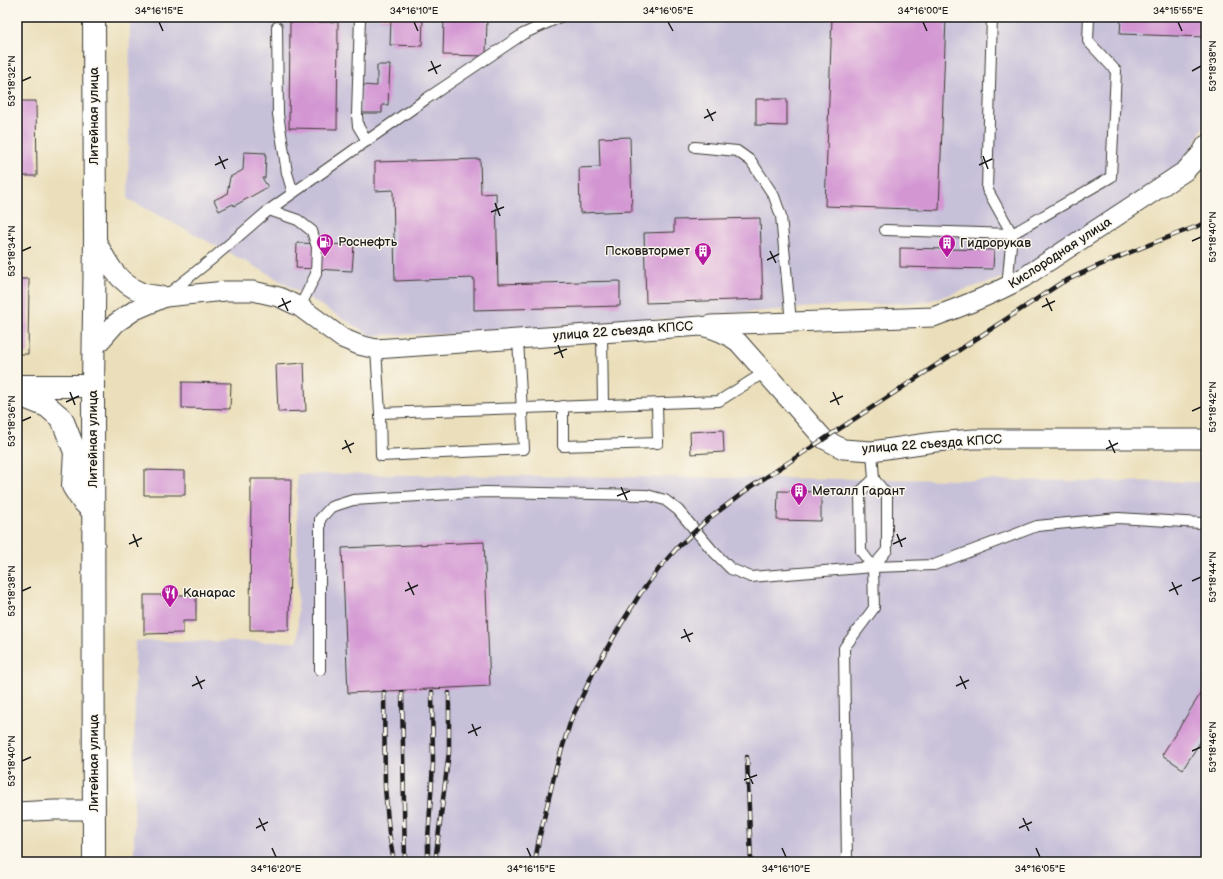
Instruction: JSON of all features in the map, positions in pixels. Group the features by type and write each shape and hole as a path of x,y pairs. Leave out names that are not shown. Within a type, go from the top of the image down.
{"main road":[{"name":"Литейная улица","path":"94,17 94,862"},
{"path":"17,386 93,386"},
{"path":"17,394 47,406 62,420 75,452 73,486 82,500 93,511"}],"street":[{"name":"Кислородная улица","path":"701,326 933,317 1007,287 1023,278 1185,171 1201,154 1206,145"},
{"path":"95,238 107,262 118,277 130,286 144,293 165,297"},
{"name":"улица 22 съезда КПСС","path":"94,348 116,323 135,310 165,297 226,291 253,291 279,297 300,307 342,338 359,345 376,349 701,326 729,335 747,351 824,439 843,450 872,451 935,442 974,439 1206,438"},
{"path":"17,812 94,810"}],"lane":[{"path":"360,17 357,115 358,126 366,141"},
{"path":"165,297 269,210 366,141 523,34 560,17"},
{"path":"992,17 987,189 1012,234 1007,287"},
{"path":"884,230 1012,234 1111,177 1116,71 1088,41 1089,17"},
{"path":"277,27 278,114 287,173 293,193"},
{"path":"695,147 737,151 751,161 774,196 781,216 791,322"},
{"path":"269,210 298,220 312,231 317,247 316,274 300,307"},
{"path":"602,333 603,405"},
{"path":"376,349 381,456 524,449 518,339"},
{"path":"380,413 719,401 765,372"},
{"path":"563,406 563,446 658,443 657,404"},
{"path":"872,451 874,479 887,495 887,550 873,567"},
{"path":"847,862 844,648 874,608 873,567 861,550 860,492 874,479"},
{"path":"320,670 320,519 331,506 353,500 485,492 647,495 665,500 678,510 712,550 731,569 751,577 873,567 934,565 1037,526 1118,518 1201,523 1206,525"}],"shaded area":[{"path":"130,17 1206,17 1206,122 1184,163 1018,273 925,302 814,307 466,334 370,335 267,273 128,199"},
{"path":"297,474 1206,482 1206,862 134,862 135,641 298,642"}],"building":[{"path":"380,17 423,17 422,46 390,45 391,20 380,19"},
{"path":"444,17 487,17 486,56 443,55"},
{"path":"832,17 946,17 939,210 825,206"},
{"path":"1121,17 1206,17 1206,37 1120,34"},
{"path":"290,22 338,22 337,129 289,128"},
{"path":"377,65 390,65 388,105 382,105 382,113 361,113 362,85 377,86"},
{"path":"756,99 787,99 787,126 756,125"},
{"path":"17,101 36,101 37,176 17,176"},
{"path":"630,137 632,211 580,213 579,168 600,167 599,138"},
{"path":"244,152 266,153 265,178 262,178 268,187 234,206 233,204 219,211 214,200 227,194 230,177 243,170"},
{"path":"480,159 481,194 496,193 498,284 620,281 620,306 474,310 474,278 395,281 393,190 375,191 375,162"},
{"path":"17,196 20,196 20,246 17,246"},
{"name":"Псковвтормет","path":"760,218 763,299 646,303 644,233 674,232 674,220"},
{"name":"Роснефть","path":"297,243 354,245 352,271 296,268"},
{"name":"Гидрорукав","path":"900,248 994,250 993,269 900,267"},
{"path":"17,279 29,279 28,354 17,354"},
{"path":"304,363 306,411 278,412 276,365"},
{"path":"182,382 231,383 230,409 182,408"},
{"path":"723,430 724,452 691,454 690,432"},
{"path":"144,470 185,471 185,495 144,495"},
{"path":"251,479 291,479 289,630 250,630"},
{"name":"Металл Гарант","path":"778,491 821,492 821,521 777,520"},
{"path":"484,542 490,686 348,693 342,548"},
{"name":"Канарас","path":"144,595 196,595 196,621 183,621 183,633 144,634"},
{"path":"1204,688 1206,690 1206,733 1183,769 1162,755"}],"railway":[{"path":"535,862 556,768 571,720 594,671 620,626 640,594 661,566 678,547 707,520 748,489 1061,283 1133,251 1206,223"},
{"path":"384,692 385,787 389,833 394,862"},
{"path":"402,692 405,862"},
{"path":"428,862 433,764 432,692"},
{"path":"435,862 449,752 449,693"},
{"path":"747,757 751,862"}],"place":[{"name":"Роснефть","path":"325,257"},
{"name":"Гидрорукав","path":"947,258"},
{"name":"Псковвтормет","path":"703,266"},
{"name":"Металл Гарант","path":"799,506"},
{"name":"Канарас","path":"170,608"}]}
